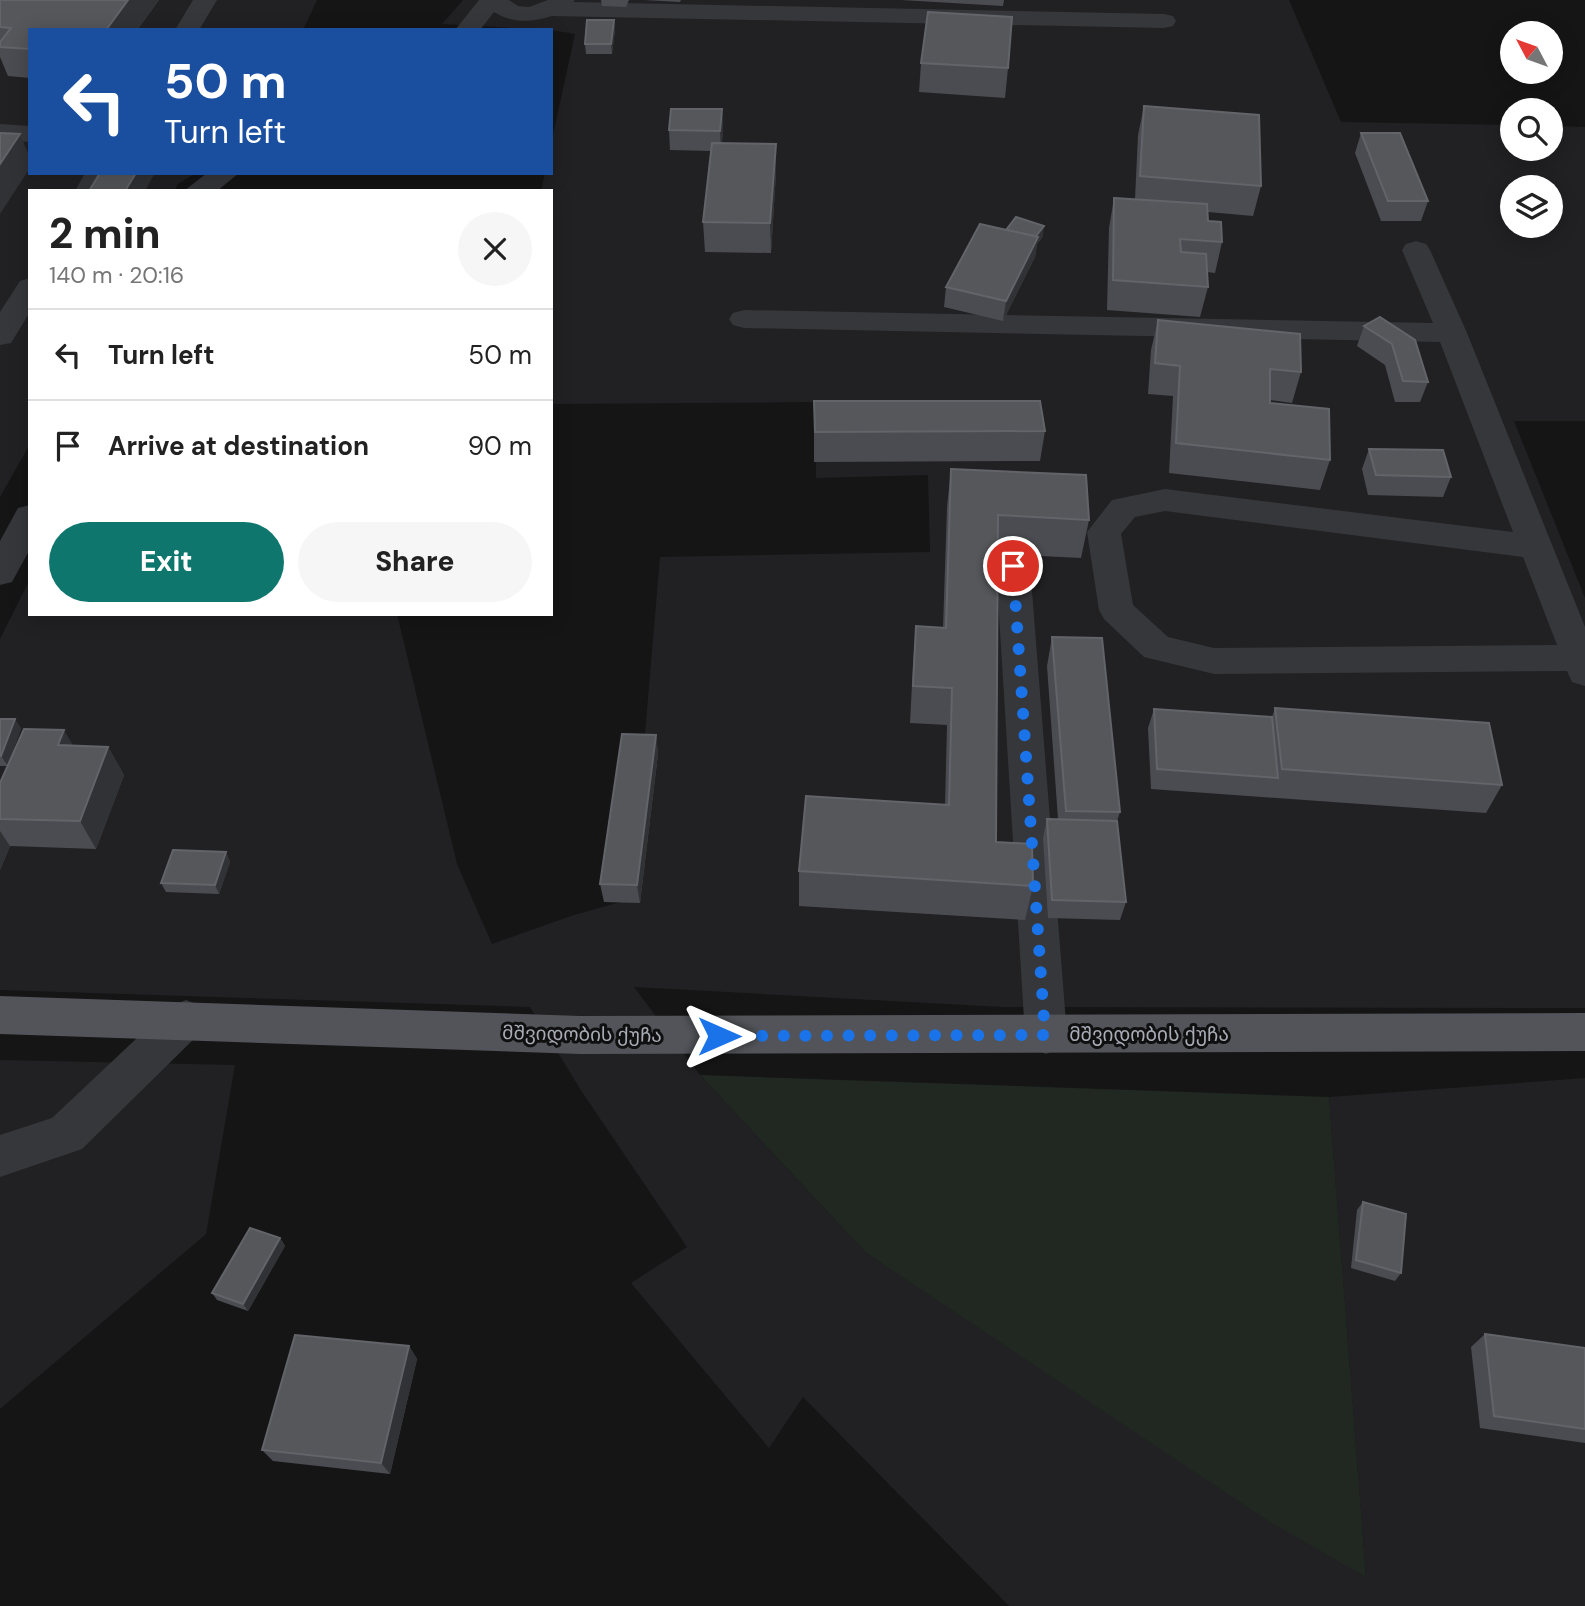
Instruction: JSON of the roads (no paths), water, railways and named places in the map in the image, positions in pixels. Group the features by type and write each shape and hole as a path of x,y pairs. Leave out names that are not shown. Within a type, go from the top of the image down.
{"main road":[{"name":"მშვიდობის ქუჩა","path":"0,1015 186,1019 580,1035 1585,1032"}],"street":[{"path":"188,28 205,0"},
{"path":"469,28 494,0 503,8 520,13 557,5 1164,20"},
{"path":"0,132 28,134"},
{"path":"201,189 223,175"},
{"path":"1416,250 1452,332 1582,665 1214,661 1157,648 1116,610 1104,532 1124,508 1165,500 1535,547"},
{"path":"0,336 28,290"},
{"path":"744,319 1452,332"},
{"path":"0,573 28,520"},
{"path":"1013,566 1045,1035"},
{"path":"0,1156 66,1134 186,1019"}]}
